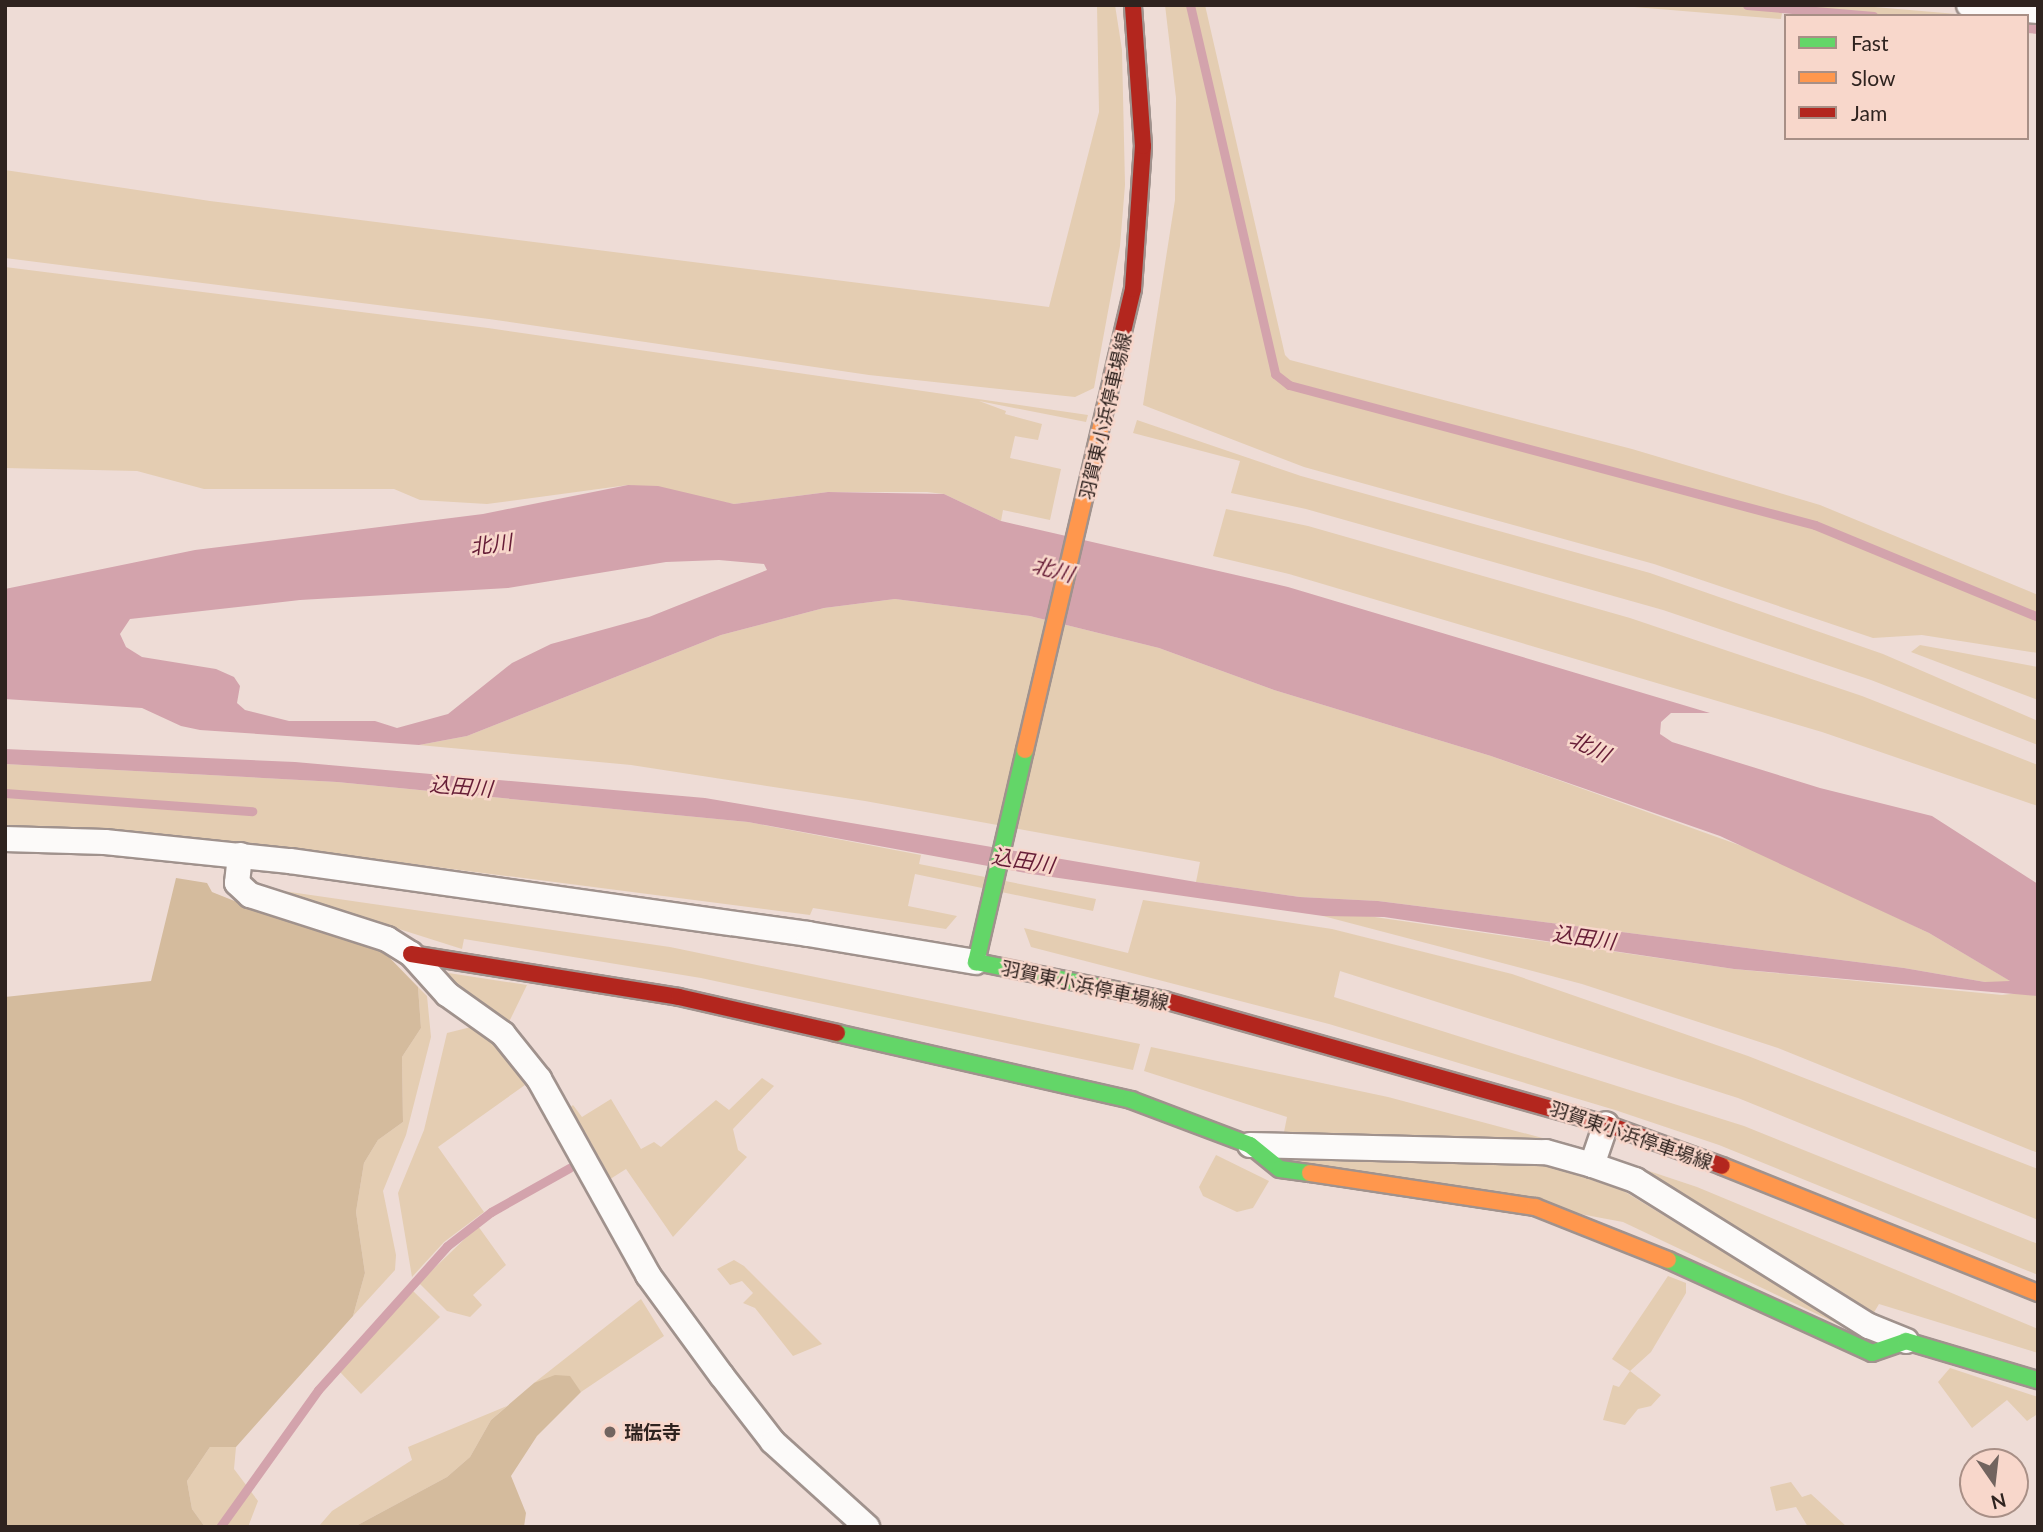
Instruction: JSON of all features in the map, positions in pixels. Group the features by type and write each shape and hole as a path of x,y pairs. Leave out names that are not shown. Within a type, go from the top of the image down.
{"main road":[{"name":"羽賀東小浜停車場線","path":"1133,5 1143,146 1138,246 1122,346 976,962 1190,1007 1606,1124 1741,1173 2038,1293"},
{"path":"411,954 679,998 1131,1100 1250,1146 1280,1170 1535,1207 1617,1236 1872,1353 1906,1341 2038,1380"}],"street":[{"path":"1969,5 2038,11"},
{"path":"5,839 240,855 795,932 976,962"},
{"path":"240,855 237,883 250,895 387,939 411,954 447,994 503,1034 555,1107 648,1275 714,1365 773,1442 867,1527"},
{"path":"1592,1165 1606,1124"},
{"path":"1250,1146 1546,1153 1592,1165 1634,1180 1869,1326 1906,1341"}],"shaded area":[{"path":"1097,5 1115,5 1122,50 1125,185 1120,246 1094,388 1075,397 869,375 489,319 5,258 5,170 210,201 1049,307 1099,112"},
{"path":"1165,5 1205,5 1285,355 1290,360 1632,449 1820,505 2038,595 2038,653 1922,635 1873,638 1654,564 1304,467 1143,405 1175,200 1176,98"},
{"path":"1610,5 1851,5 1957,14 1782,13 1781,19"},
{"path":"5,267 488,328 1088,415 1086,422 979,401 1006,411 1005,414 1042,424 1038,440 1015,436 1010,458 1061,469 1050,520 1003,510 1001,521 944,494 927,492 828,492 734,504 628,485 487,504 420,500 394,489 204,489 137,471 5,468"},
{"path":"1137,420 1301,476 1650,573 1883,654 2038,721 2038,745 1871,680 1663,610 1306,509 1231,493 1240,461 1133,433"},
{"path":"1226,509 1308,526 1630,618 1862,696 2038,765 2038,806 1822,732 1289,574 1213,556"},
{"path":"895,599 1030,616 1159,648 1274,690 1491,756 1764,854 1929,933 2012,982 1985,982 1904,968 1378,901 1300,897 1196,882 1200,862 865,801 631,765 419,745 467,736 721,635 824,608"},
{"path":"1920,645 2038,667 2038,700 1911,652"},
{"path":"5,764 337,782 748,822 921,855 919,864 1096,899 1093,911 915,874 908,906 957,916 946,929 813,908 810,915 243,842 5,826"},
{"path":"176,878 207,883 212,892 247,906 383,951 418,987 421,1028 402,1057 403,1122 378,1140 364,1163 356,1212 365,1273 353,1316 236,1447 210,1447 187,1481 192,1509 205,1527 5,1527 5,997 151,981"},
{"path":"276,890 670,947 1140,1044 1133,1070 701,978 464,939 462,949"},
{"path":"1143,900 1332,929 1512,974 1748,1056 2038,1169 2038,1220 1738,1098 1340,971 1334,997 1744,1126 2038,1244 2038,1275 1719,1145 1615,1110 1329,1024 1031,947 1024,928 1128,953"},
{"path":"1354,914 1734,969 2002,995 2028,992 2038,996 2038,1153 1778,1048 1582,984 1323,916"},
{"path":"442,972 527,985 508,1024"},
{"path":"418,987 427,996 431,1037 406,1135 383,1191 396,1255 395,1270 353,1316 365,1273 356,1212 364,1163 378,1140 403,1122 402,1057 421,1028"},
{"path":"471,1027 494,1039 525,1085 438,1147 484,1212 444,1242 412,1277 398,1193 424,1130 447,1033"},
{"path":"1151,1047 1388,1097 1550,1140 1284,1132 1287,1117 1144,1071"},
{"path":"762,1078 774,1086 733,1129 738,1150 747,1157 673,1237 626,1169 604,1183 567,1110 573,1105 582,1117 611,1099 641,1149 654,1142 661,1147 716,1100 729,1110"},
{"path":"1216,1155 1269,1181 1253,1208 1237,1212 1203,1196 1199,1187"},
{"path":"1288,1159 1546,1165 1622,1190 1859,1334 1623,1222"},
{"path":"1637,1167 1697,1187 2038,1329 2038,1353 1879,1304 1873,1314"},
{"path":"478,1226 506,1265 473,1295 482,1305 470,1317 447,1311 419,1283"},
{"path":"734,1260 744,1266 822,1344 793,1356 755,1308 743,1303 753,1293 742,1281 730,1285 717,1269"},
{"path":"1668,1276 1686,1283 1686,1293 1651,1352 1630,1371 1612,1359"},
{"path":"413,1291 440,1317 361,1394 340,1372"},
{"path":"641,1299 664,1336 581,1392 575,1387 534,1383"},
{"path":"1950,1368 2038,1397 2036,1415 2027,1421 2007,1400 1972,1428 1938,1382"},
{"path":"1630,1371 1661,1395 1651,1406 1638,1409 1625,1425 1603,1420 1613,1385 1619,1387"},
{"path":"555,1375 570,1376 581,1392 537,1436 511,1476 526,1513 524,1527 354,1527 447,1477 470,1457 491,1420 534,1383"},
{"path":"507,1406 491,1420 470,1457 447,1477 354,1527 311,1527 319,1526 332,1511 412,1460 408,1447"},
{"path":"210,1447 236,1447 234,1469 258,1501 248,1527 205,1527 192,1509 187,1481"},
{"path":"1791,1482 1802,1497 1811,1494 1847,1527 1808,1527 1796,1507 1776,1511 1770,1487"}],"water":[{"path":"628,485 658,486 734,504 828,492 944,494 1001,521 1288,587 1710,713 1671,713 1661,722 1660,734 1672,742 1820,788 1932,816 2038,884 2038,996 1734,969 1384,917 1323,916 1031,874 748,822 337,782 5,764 5,749 295,762 705,798 1196,882 1300,897 1378,901 1904,968 1985,982 2010,981 1929,933 1720,836 1491,756 1274,690 1159,648 1030,616 895,599 824,608 721,635 467,736 419,745 200,730 181,726 142,708 5,699 5,589 195,550 483,514","holes":["719,560 764,564 767,570 649,617 551,644 512,663 448,714 397,728 375,721 289,721 245,710 237,703 240,686 234,677 216,669 142,657 126,647 120,634 130,619 300,600 508,588 666,562"]}],"waterway":[{"path":"1190,5 1275,374 1289,385 1815,525 2038,617"},
{"path":"1747,5 1851,14"},
{"path":"2029,28 2038,29"},
{"path":"5,793 252,811"},
{"path":"220,1527 318,1390 447,1246 491,1212 569,1168"}],"traffic: fast":[{"path":"1025,750 976,962 1164,1000"},
{"path":"837,1033 1131,1100 1250,1145 1280,1169 1310,1173"},
{"path":"1668,1260 1872,1353 1906,1341 2038,1380"}],"traffic: slow":[{"path":"1025,750 1112,378"},
{"path":"1722,1166 2038,1293"},
{"path":"1310,1173 1535,1207 1668,1260"}],"traffic: jam":[{"path":"1112,378 1133,289 1143,146 1133,5"},
{"path":"411,954 679,997 837,1033"},
{"path":"1164,1000 1606,1124 1722,1166"}],"place":[{"name":"瑞伝寺","path":"610,1432"}],"water label":[{"name":"北川","path":"491,544"},
{"name":"北川","path":"1053,569"},
{"name":"北川","path":"1590,746"},
{"name":"込田川","path":"461,786"},
{"name":"込田川","path":"1023,860"},
{"name":"込田川","path":"1584,937"}]}
